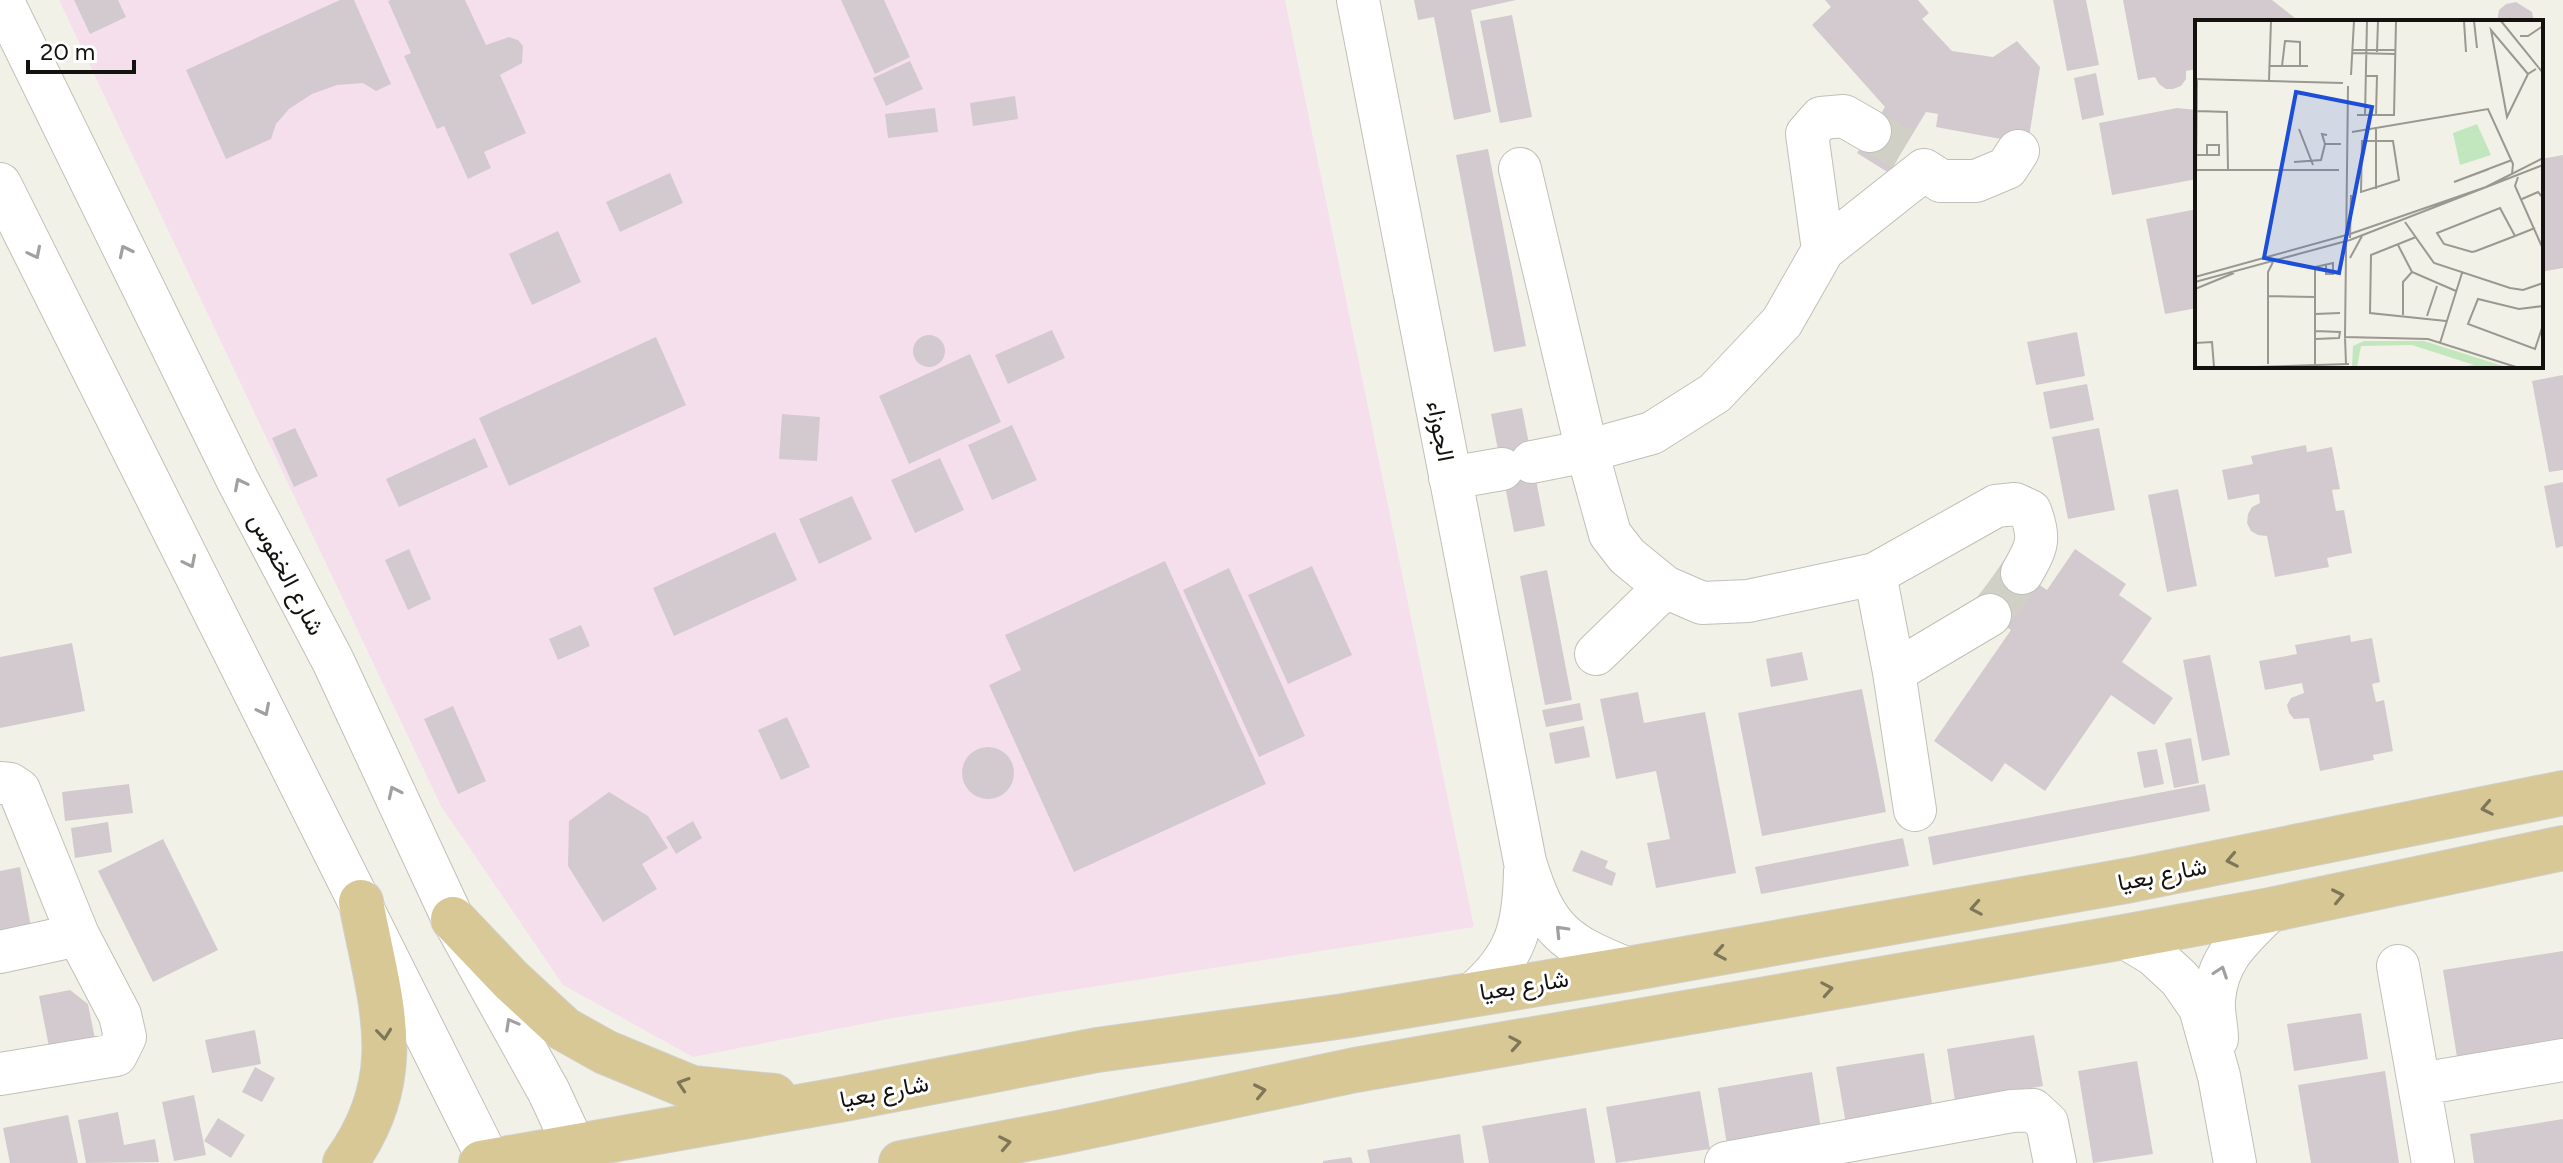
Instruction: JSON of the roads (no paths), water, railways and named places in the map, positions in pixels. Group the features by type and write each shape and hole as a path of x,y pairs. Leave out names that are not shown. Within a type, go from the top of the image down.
{"main road":[{"name":"شارع بعيا","path":"487,1162 578,1155 1097,1050 1344,1016 2131,880 2563,793"},
{"path":"901,1163 1355,1070 2124,937 2270,910 2563,848"},
{"path":"345,1163 362,1140 377,1108 384,1073 385,1038 361,902"},
{"path":"453,919 512,981 564,1029 605,1052 692,1088 746,1095 844,1099"}],"street":[{"name":"شارع الخفوس","path":"2,0 238,481 333,661 453,919 549,1092 578,1155"},
{"name":"الجوزاء","path":"1358,0 1525,862"},
{"path":"1823,250 1807,134 1821,118 1844,116 1941,181 1976,181 2007,168 2018,151"},
{"path":"1450,478 1587,451 1652,433 1715,393 1782,322 1823,250 1899,150"},
{"path":"1520,169 1587,451 1610,534 1627,556 1665,587 1702,603 1733,602 1875,574 1996,506 2015,504 2030,511 2037,529 2036,549 2022,573"},
{"path":"0,184 361,902 487,1162"},
{"path":"1875,574 1915,810"},
{"path":"1596,654 1665,587"},
{"path":"1894,672 1990,615"},
{"path":"0,783 10,784 19,790 78,935 120,1015 125,1037 116,1055 0,1074"},
{"path":"1525,862 1544,912 1560,932 1580,949 1628,969"},
{"path":"1474,993 1493,977 1508,957 1519,934 1525,862"},
{"path":"2219,1076 2214,1002 2219,969 2231,951 2270,910"},
{"path":"0,952 78,935"},
{"path":"2124,937 2154,955 2180,979 2200,1008 2219,1076 2235,1163"},
{"path":"2398,966 2433,1163"},
{"path":"2420,1084 2563,1060"},
{"path":"1726,1163 2012,1111 2033,1110 2047,1123 2055,1163"}],"tunnel":[{"path":"1870,131 1903,149"},
{"path":"1990,615 2022,573"}]}
